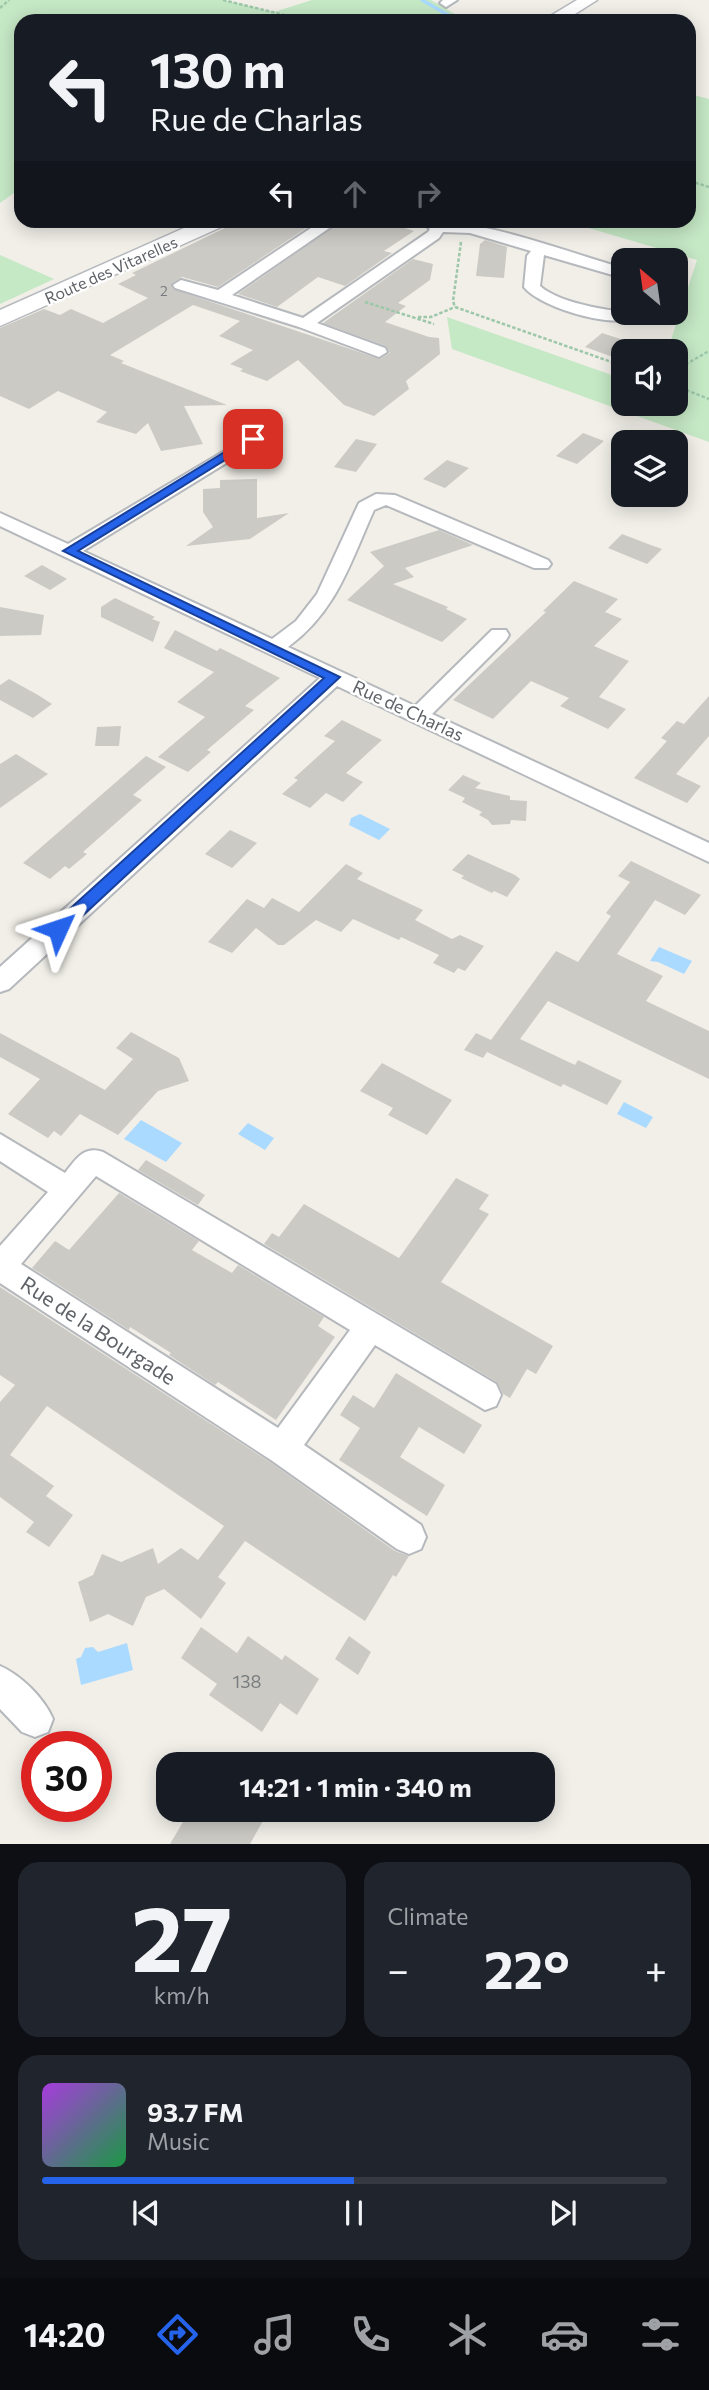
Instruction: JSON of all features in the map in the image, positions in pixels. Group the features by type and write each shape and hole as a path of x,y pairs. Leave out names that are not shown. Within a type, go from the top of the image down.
{"main road":[{"path":"564,14 589,0"},
{"path":"576,14 601,0"},
{"name":"Route des Vitarelles","path":"0,319 203,228"}],"street":[{"path":"220,296 322,228"},
{"path":"305,324 434,235 432,228"},
{"path":"463,228 611,270"},
{"path":"540,249 535,257 532,287 538,293 611,317"},
{"path":"181,285 305,324 379,352"},
{"path":"69,551 253,439"},
{"path":"273,648 303,626 326,595 366,507 376,500 388,499 541,564"},
{"name":"Rue de Charlas","path":"0,519 709,853"},
{"path":"418,715 499,635"},
{"path":"0,982 334,677"},
{"path":"0,1146 67,1189"},
{"name":"Rue de la Bourgade","path":"409,1536 282,1450 0,1268 93,1160 485,1395"},
{"path":"282,1450 371,1326"},
{"path":"0,1684 35,1719"}],"path":[{"path":"0,8 9,0"},
{"path":"223,0 280,14"},
{"path":"455,307 453,301 462,233 471,229"},
{"path":"347,296 434,324"},
{"path":"411,317 431,317 455,307 611,362"},
{"path":"688,363 709,351"},
{"path":"688,391 709,399"}],"green space":[{"path":"0,0 223,0 274,12 312,0 431,0 455,14 14,14 14,193 0,203"},
{"path":"696,96 709,99 709,442 688,434 688,430 676,430 637,416 688,416 688,339 671,339 675,326 688,326 688,288 697,260 688,257 688,248 656,248 589,228 696,228"},
{"path":"0,255 54,279 0,304"},
{"path":"447,317 611,375 611,407 452,349"}],"water":[{"path":"360,814 390,829 379,840 349,825 351,818"},
{"path":"659,947 692,961 684,974 650,961"},
{"path":"624,1102 653,1117 646,1128 617,1114"},
{"path":"141,1120 182,1143 166,1162 124,1139"},
{"path":"248,1123 274,1138 265,1150 238,1134"},
{"path":"127,1643 133,1670 81,1685 76,1659 81,1657 85,1648 93,1647 98,1652"}],"building":[{"path":"225,228 306,228 218,287 182,277 172,283 173,289 380,359 390,353 386,346 323,323 413,259 433,264 430,280 398,303 406,306 385,322 439,338 440,354 406,381 409,389 374,416 344,405 298,360 267,381 240,371 243,369 230,364 253,350 219,336 240,321 193,305 110,355 124,361 121,363 227,405 184,406 203,444 161,451 148,423 136,434 96,422 107,412 58,391 29,409 0,396 0,328 44,309 60,315 71,309 103,323 148,298 118,284 136,275 132,273"},
{"path":"332,228 405,228 414,231 384,251 392,253 345,286 318,277 277,307 238,294"},
{"path":"485,240 507,247 504,278 476,276 480,244"},
{"path":"602,333 620,339 611,339 610,356 585,347"},
{"path":"583,433 604,441 577,464 556,456"},
{"path":"356,439 377,444 356,472 334,467"},
{"path":"447,460 469,468 445,488 423,479"},
{"path":"257,479 257,518 289,513 250,539 186,546 213,527 203,512 203,489 220,488 220,480"},
{"path":"439,530 473,545 405,568 414,577 393,584 448,607 446,609 467,619 442,642 347,600 384,566 370,552"},
{"path":"622,534 662,549 647,564 608,548"},
{"path":"42,565 67,579 50,590 24,576"},
{"path":"574,581 618,599 605,612 622,619 594,646 629,661 599,697 626,709 608,729 560,706 569,698 531,681 493,719 453,700 546,612 543,611"},
{"path":"115,598 160,622 153,642 101,617 101,607"},
{"path":"0,607 44,615 41,635 0,636"},
{"path":"175,630 217,651 220,648 280,678 245,706 254,710 207,750 211,752 188,772 158,757 205,717 177,702 214,672 164,648"},
{"path":"9,679 52,704 33,718 0,700 0,685"},
{"path":"709,696 709,736 676,774 701,786 687,803 634,778 667,741 661,738 677,721 684,724"},
{"path":"342,720 382,740 346,773 363,782 343,802 326,793 310,808 282,794 298,780 294,778 335,741 324,736"},
{"path":"121,726 119,746 95,746 97,727"},
{"path":"16,754 48,774 0,808 0,764"},
{"path":"146,756 166,767 133,795 142,800 83,852 87,854 69,869 65,866 50,879 23,863"},
{"path":"463,775 481,783 475,788 510,796 510,800 527,801 526,821 511,820 510,824 492,825 479,815 482,812 462,802 465,798 448,790"},
{"path":"230,830 257,843 232,868 205,854"},
{"path":"468,854 520,879 507,897 461,878 464,876 452,870"},
{"path":"631,861 701,895 685,915 655,900 617,954 663,976 646,1001 709,1031 709,1079 548,1001 520,1039 575,1065 578,1060 622,1081 607,1105 563,1084 561,1087 487,1052 483,1058 464,1050 476,1033 491,1040 556,951 578,962 611,916 606,913 630,882 618,876"},
{"path":"346,864 363,873 357,879 423,910 415,920 452,939 460,935 484,946 465,971 458,968 454,973 433,963 439,955 353,919 341,932 316,920 284,945 278,945 256,928 232,953 208,942 247,899 264,908 272,898 299,912"},
{"path":"131,1032 179,1058 189,1081 158,1091 118,1135 80,1114 61,1136 54,1131 48,1138 8,1114 40,1079 0,1057 0,1033 105,1090 133,1059 116,1048"},
{"path":"382,1063 452,1100 427,1135 388,1115 393,1108 360,1091"},
{"path":"146,1160 205,1195 198,1205 138,1170"},
{"path":"456,1178 489,1195 479,1209 489,1214 441,1282 553,1346 536,1374 527,1369 510,1398 503,1394 497,1382 264,1244 272,1233 279,1237 304,1204 399,1258"},
{"path":"119,1193 199,1241 192,1250 232,1273 238,1265 324,1317 318,1326 335,1337 276,1420 218,1382 215,1385 169,1355 171,1353 130,1327 129,1330 32,1268 55,1241 69,1250"},
{"path":"0,1287 270,1462 395,1551 409,1556 396,1577 393,1575 365,1621 245,1541 218,1577 226,1583 201,1619 164,1589 146,1597 133,1626 108,1614 90,1622 78,1582 93,1575 102,1554 121,1562 153,1548 158,1564 181,1548 198,1560 224,1526 47,1406 10,1455 54,1486 46,1496 73,1515 49,1547 26,1532 34,1522 0,1497 0,1402 15,1385 0,1375"},
{"path":"396,1373 482,1425 464,1454 419,1427 400,1457 445,1485 427,1516 339,1460 360,1428 340,1415 353,1395 374,1408"},
{"path":"201,1627 237,1653 248,1636 282,1660 285,1655 319,1679 297,1715 280,1703 262,1732 209,1695 217,1684 181,1658"},
{"path":"349,1636 371,1652 358,1675 335,1659"},
{"path":"183,1822 262,1822 250,1844 170,1844"}],"waterway":[{"path":"422,0 446,14"}],"route":[{"path":"58,929 334,677 69,551 253,439"}]}
